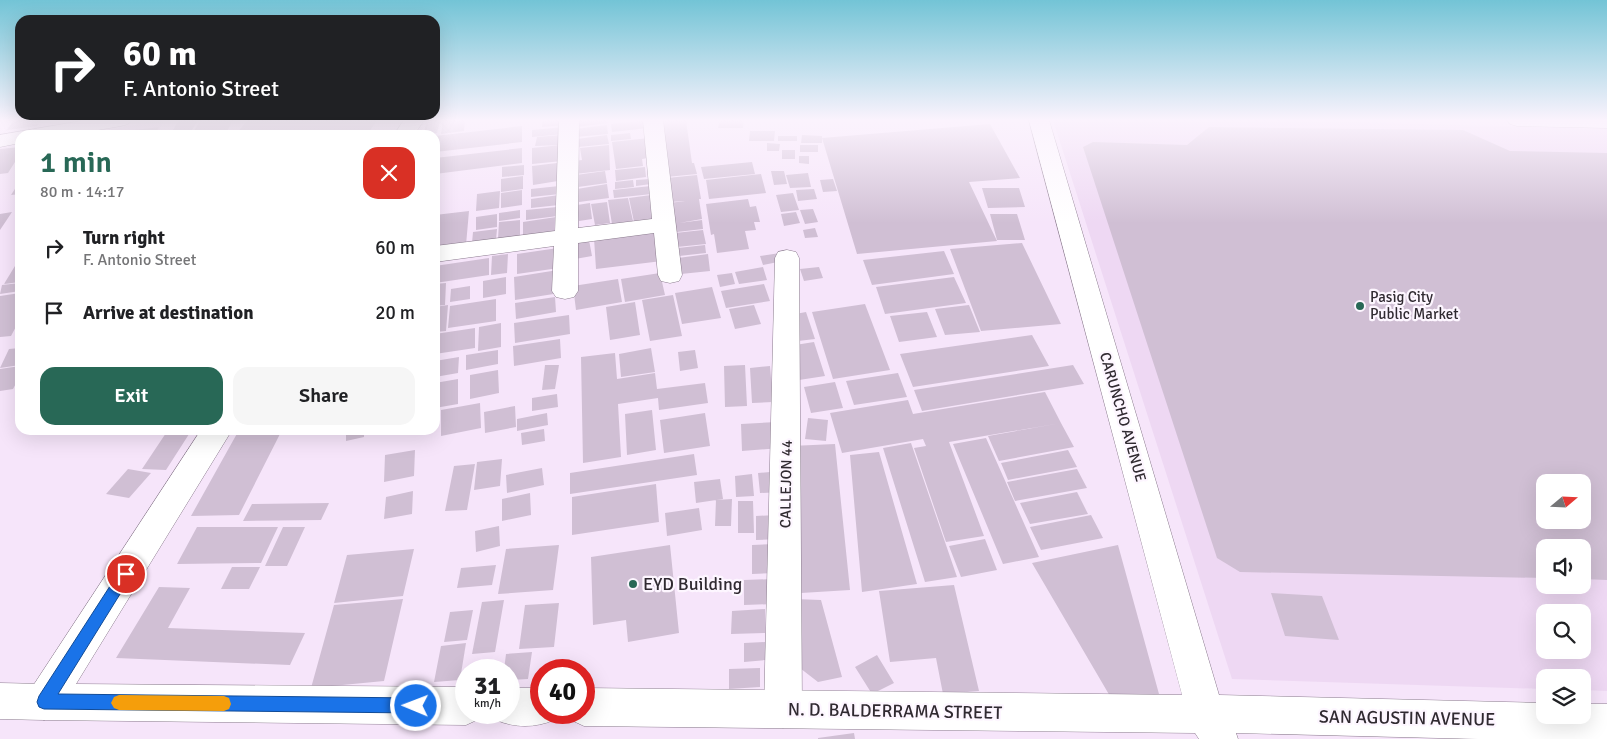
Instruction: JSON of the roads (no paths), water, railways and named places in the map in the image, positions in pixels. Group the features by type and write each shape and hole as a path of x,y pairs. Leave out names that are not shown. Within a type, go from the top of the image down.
{"street":[{"path":"565,291 569,154"},
{"path":"656,154 670,275"},
{"name":"CARUNCHO AVENUE","path":"1049,154 1210,730"},
{"path":"440,253 663,225"},
{"name":"CALLEJON 44","path":"783,709 787,258"},
{"path":"44,702 214,435"},
{"path":"0,701 455,706"},
{"name":"N. D. BALDERRAMA STREET","path":"595,707 783,709 1210,730"},
{"name":"SAN AGUSTIN AVENUE","path":"1210,730 1607,723"}],"place":[{"name":"Pasig City Public Market","path":"1360,306"},
{"name":"EYD Building","path":"633,584"}]}
